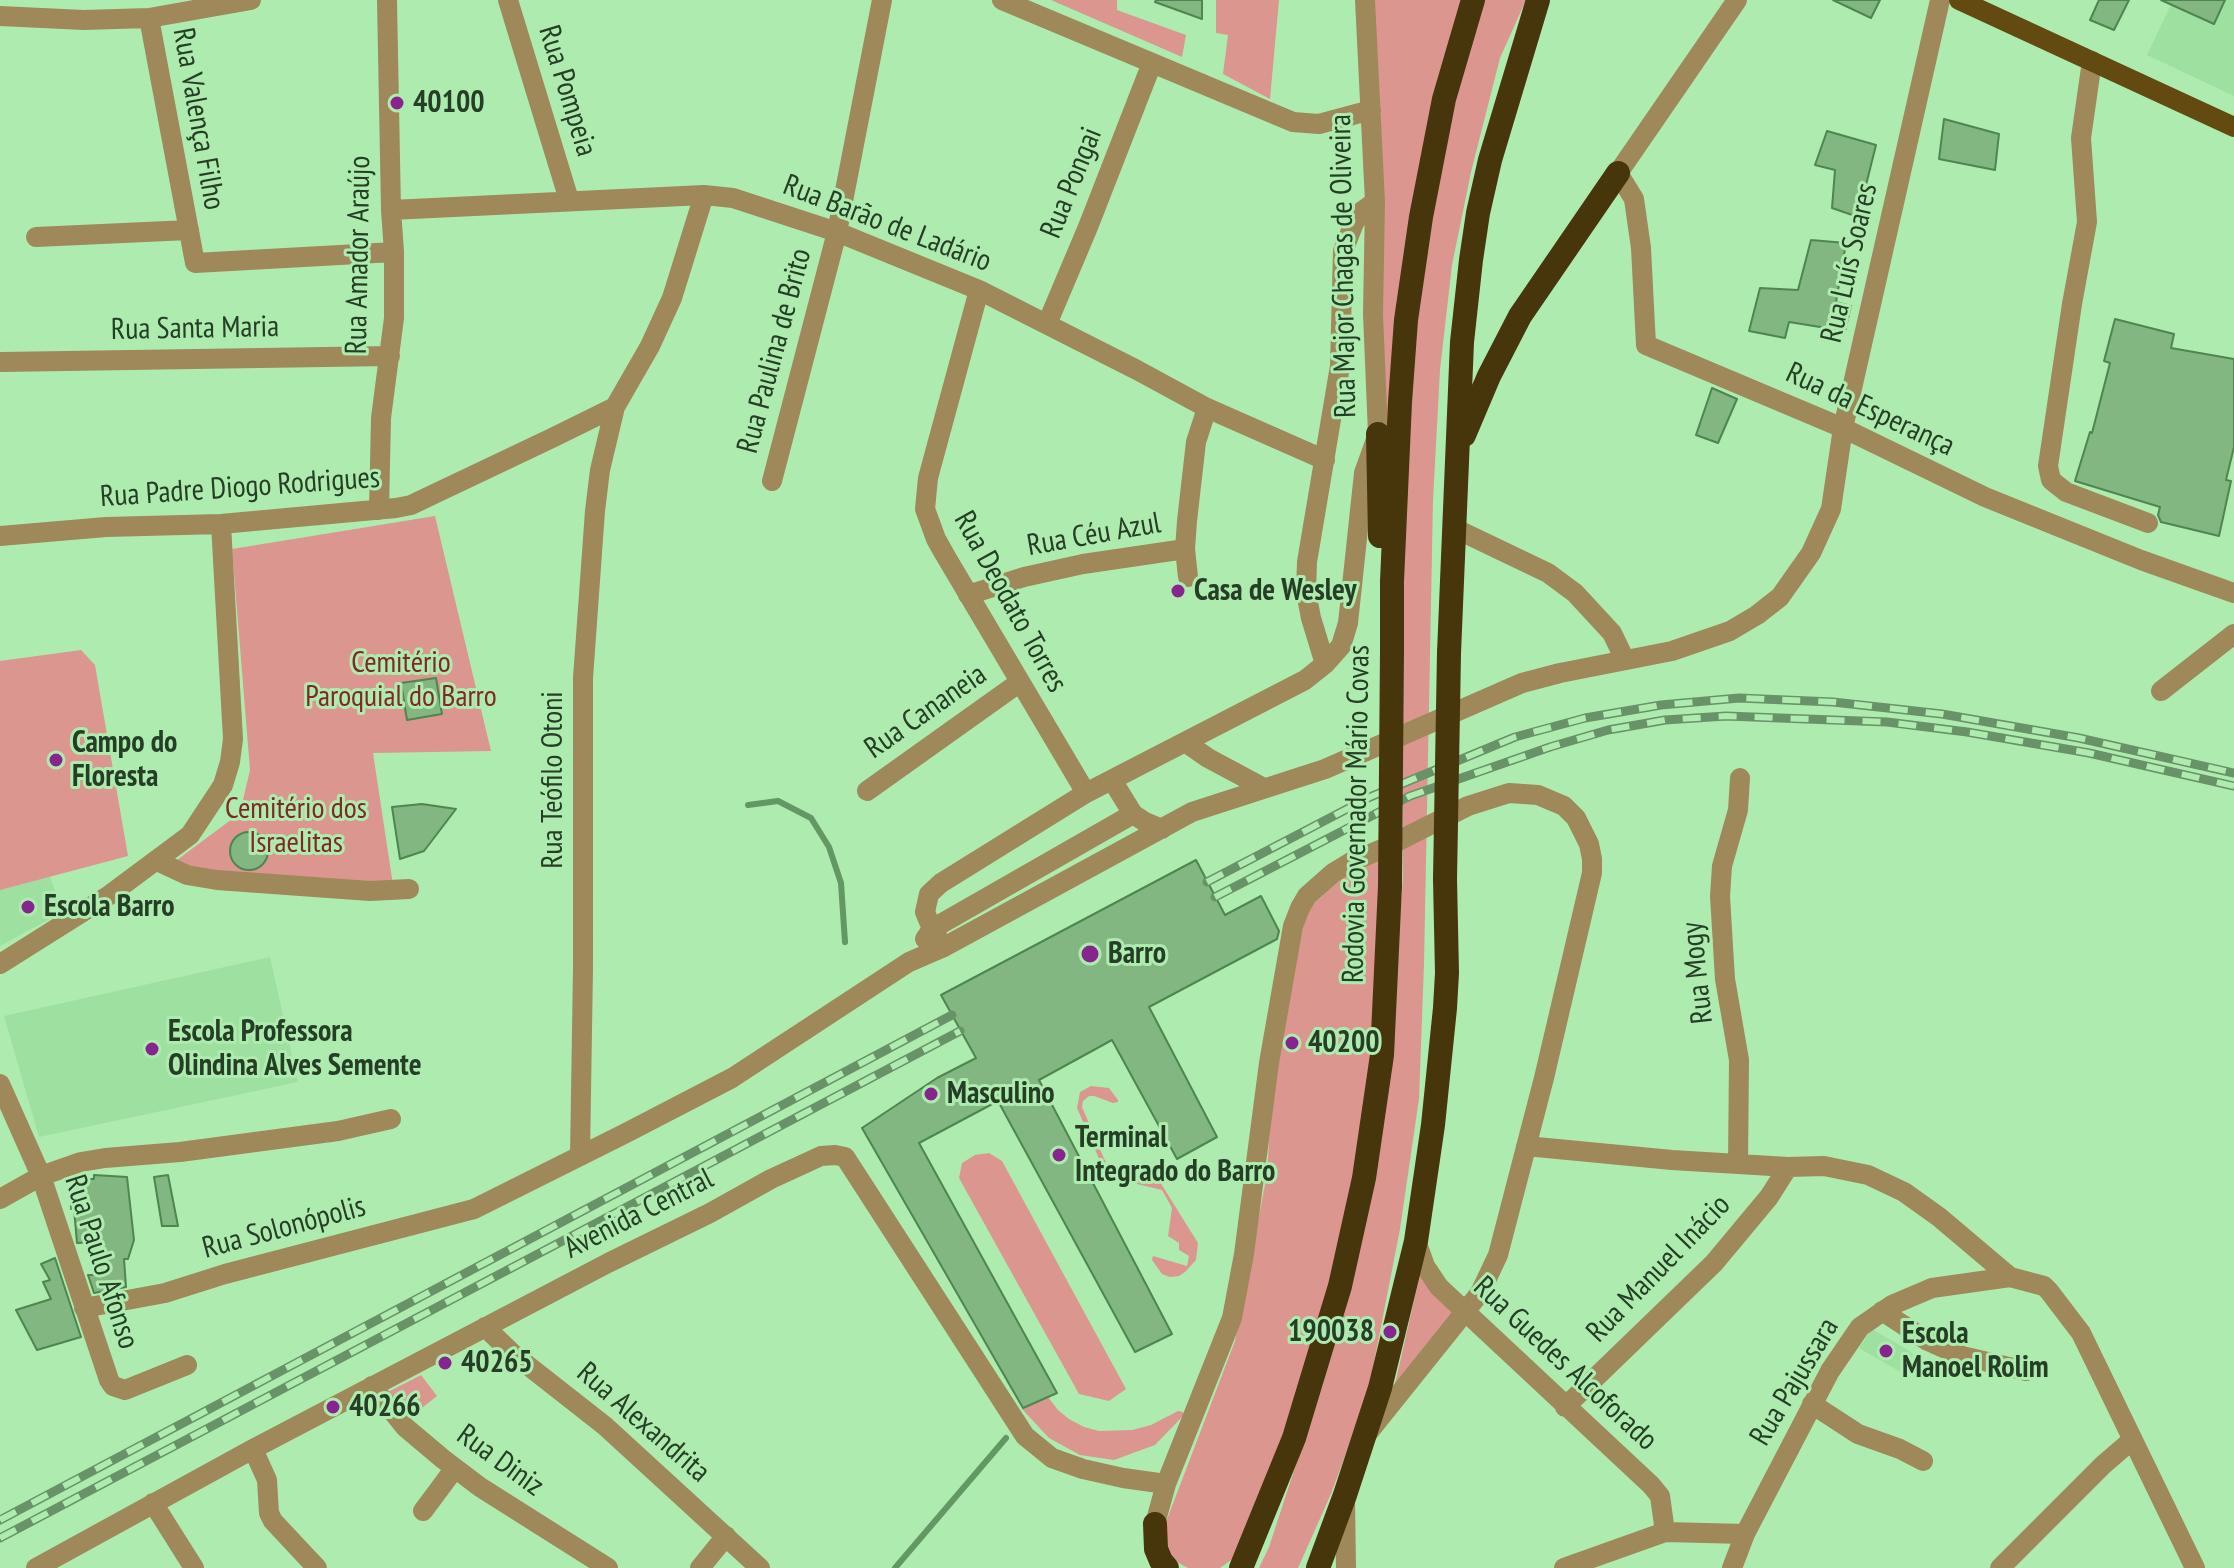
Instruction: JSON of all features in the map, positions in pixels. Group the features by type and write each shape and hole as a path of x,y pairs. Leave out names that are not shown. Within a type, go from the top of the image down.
{"highway":[{"name":"Rodovia Governador Mário Covas","path":"1242,1564 1294,1438 1340,1286 1364,1178 1382,1055 1390,886 1392,581 1400,402 1410,291 1444,99 1473,0"},
{"path":"1318,1568 1364,1439 1388,1358 1416,1241 1433,1125 1447,973 1445,879 1449,653 1462,342 1478,213 1490,160 1538,0"},
{"path":"1458,448 1489,376 1520,316 1618,173"},
{"path":"1378,434 1380,539 1392,581"},
{"path":"1143,1568 1155,1524"},
{"path":"1155,1524 1156,1549 1167,1568"}],"main road":[{"path":"1959,0 2234,127"}],"street":[{"path":"0,16 84,20 149,18 180,7 251,0"},
{"name":"Rua Amador Araújo","path":"379,510 381,418 394,318 387,0"},
{"name":"Rua Pompeia","path":"508,0 569,200"},
{"name":"Rua Paulina de Brito","path":"772,481 837,232 882,0"},
{"path":"1002,0 1300,124 1319,124 1371,110"},
{"name":"Rua Major Chagas de Oliveira","path":"1325,664 1341,646 1346,635 1364,473 1378,434 1373,314 1375,202 1365,0"},
{"path":"1618,173 1737,0"},
{"name":"Rua Luís Soares","path":"1625,660 1672,651 1730,631 1780,597 1811,553 1831,509 1843,428 1940,0"},
{"name":"Rua Valença Filho","path":"149,18 195,263 394,252"},
{"path":"2092,61 2081,138 2087,222 2048,466 2051,480 2066,492 2148,523"},
{"name":"Rua Pongai","path":"1047,324 1152,63"},
{"name":"Rua da Esperança","path":"1618,173 1634,199 1641,248 1646,345 1843,428 1985,497 2141,560 2234,593"},
{"path":"615,407 650,346 672,298 704,195"},
{"name":"Rua Barão de Ladário","path":"391,210 704,195 733,198 837,232 979,290 1207,408 1325,460"},
{"path":"944,947 925,912 932,890 1086,793 1305,680 1325,664 1306,592 1310,534 1340,366 1343,251 1361,212 1375,202"},
{"path":"36,237 189,230"},
{"name":"Rua Deodato Torres","path":"979,290 939,433 925,509 936,539 1086,793"},
{"name":"Rua Santa Maria","path":"0,362 390,356"},
{"name":"Rua Padre Diogo Rodrigues","path":"0,536 106,527 221,524 411,505 615,407"},
{"name":"Rua Teófilo Otoni","path":"580,1156 583,678 596,498 615,407"},
{"path":"1188,577 1185,549 1196,442 1207,408"},
{"path":"0,964 108,896 190,835 223,785 233,739 221,524"},
{"path":"580,1156 732,1078 909,962 944,947 1192,812 1325,769 1522,683 1625,660 1612,633 1575,593 1548,573 1454,528"},
{"name":"Rua Céu Azul","path":"968,595 1024,577 1083,564 1185,549"},
{"path":"2161,691 2234,634"},
{"name":"Rua Cananeia","path":"867,791 1020,682"},
{"path":"1185,742 1264,788"},
{"name":"Rua Mogy","path":"1738,1164 1739,1060 1725,979 1720,896 1722,866 1738,810 1740,778"},
{"path":"1112,780 1133,814 1162,829"},
{"path":"1155,1524 1166,1484 1232,1318 1244,1254 1269,1063 1293,926 1300,908 1318,884 1351,862 1468,806 1497,795 1521,792 1538,795 1564,806 1576,818 1589,844 1592,873 1498,1255 1480,1293 1364,1439"},
{"path":"909,962 932,929 1133,814"},
{"path":"157,861 187,875 217,880 370,891 409,889"},
{"name":"Rua Paulo Afonso","path":"0,1084 41,1176 109,1380 118,1389 125,1390 187,1365"},
{"path":"0,1199 41,1176 81,1162 338,1131 391,1119"},
{"name":"Rua Manuel Inácio","path":"1526,1146 1738,1164 1824,1166 1868,1175 1904,1192 2010,1277 2044,1286 2049,1291 2081,1333 2132,1440"},
{"name":"Rua Solonópolis","path":"84,1308 165,1293 225,1274 474,1209 580,1156"},
{"name":"Avenida Central","path":"36,1568 372,1386 821,1156 845,1157 1025,1436 1052,1458 1083,1469 1166,1484"},
{"name":"Rua Manuel Inácio","path":"1565,1407 1714,1263 1769,1197 1788,1167"},
{"name":"Rua Guedes Alcoforado","path":"1416,1241 1425,1266 1439,1287 1464,1313 1651,1485 1660,1496 1665,1532"},
{"name":"Rua Pajussara","path":"1732,1568 1745,1534 1812,1404 1860,1327 1905,1298 1932,1288 2010,1277"},
{"path":"1882,1311 1926,1340 1962,1356 2026,1371"},
{"name":"Rua Alexandrita","path":"485,1327 512,1353 605,1426 760,1568"},
{"name":"Rua Diniz","path":"372,1386 405,1427 455,1468 608,1568"},
{"path":"1812,1404 1858,1434 1923,1461"},
{"path":"2000,1568 2132,1440 2195,1568"},
{"path":"253,1449 267,1480 269,1513 273,1521 317,1568"},
{"path":"423,1511 455,1468"},
{"path":"1345,1495 1346,1568"},
{"path":"153,1503 194,1568"},
{"path":"1564,1568 1665,1532 1745,1534"},
{"path":"700,1568 726,1536"}],"shaded area":[{"path":"2173,0 2234,0 2234,96 2147,55"},
{"name":"Escola Barro","path":"50,876 59,914 0,946 0,889"},
{"name":"Escola Professora Olindina Alves Semente","path":"270,957 298,1082 39,1137 4,1016"},
{"name":"Escola Manoel Rolim","path":"1872,1329 1913,1353 1910,1368 1904,1374 1859,1348"}],"green space":[{"path":"1051,0 1117,0 1117,10 1186,35 1182,57"},
{"path":"1216,0 1279,0 1270,99 1223,74 1228,35 1216,33"},
{"path":"1369,0 1465,0 1410,220 1389,522"},
{"path":"1479,0 1526,0 1500,58 1471,172 1452,265 1440,370 1433,500 1419,1099 1400,1229 1368,1393 1331,1494 1298,1568 1259,1568 1269,1547 1304,1440 1396,966 1403,878 1403,512 1407,415 1423,257 1441,154"},
{"path":"435,516 491,751 373,753 393,885 247,881 173,863 240,813 250,770 232,549"},
{"name":"Campo do Floresta","path":"81,650 95,665 128,856 0,890 0,661"},
{"path":"1382,849 1382,1055 1313,1352 1253,1525 1238,1555 1220,1568 1188,1568 1170,1555 1161,1535 1235,1341 1267,1174 1273,1072 1299,926 1309,908 1342,878 1364,870 1372,854"},
{"path":"1091,1086 1109,1088 1118,1100 1113,1103 1089,1096 1082,1107 1109,1170 1160,1182 1198,1243 1196,1260 1179,1276 1162,1274 1152,1260 1153,1256 1187,1266 1189,1256 1179,1250 1179,1243 1168,1236 1172,1208 1162,1190 1107,1177 1077,1108 1080,1092"},
{"path":"989,1153 1002,1161 1126,1389 1109,1401 1079,1394 959,1178 962,1163 975,1155"},
{"path":"1421,1270 1458,1297 1478,1295 1395,1384"},
{"path":"421,1375 437,1396 408,1419 386,1393"},
{"path":"1048,1397 1069,1419 1099,1431 1132,1430 1151,1425 1178,1411 1183,1412 1183,1416 1155,1445 1114,1460 1080,1455 1049,1438 1022,1409"}],"building":[{"path":"1202,0 1202,19 1155,2"},
{"path":"1833,0 1880,0 1871,18"},
{"path":"2099,0 2129,0 2114,30 2090,20"},
{"path":"2161,0 2225,0 2214,24"},
{"path":"1944,119 1999,134 1995,170 1939,159"},
{"path":"1827,131 1876,145 1858,217 1832,208 1835,170 1815,165"},
{"path":"1811,240 1846,243 1836,302 1851,306 1845,331 1789,322 1785,338 1749,331 1760,288 1798,290"},
{"path":"2115,319 2174,334 2171,348 2234,359 2234,447 2226,480 2231,481 2219,536 2161,522 2158,515 2160,507 2075,481 2092,433 2110,363 2104,361"},
{"path":"1712,388 1737,399 1718,443 1696,435"},
{"path":"436,678 442,714 407,720 401,683"},
{"path":"422,804 456,809 424,851 400,859 392,807"},
{"path":"249,832 262,838 268,851 262,864 249,870 236,864 230,851 236,838"},
{"path":"1196,860 1225,915 1261,896 1279,931 1277,939 1149,1007 1217,1137 1177,1159 1112,1040 1039,1080 1172,1334 1135,1352 998,1101 919,1143 1057,1393 1023,1408 862,1128 937,1078 976,1058 941,995"},
{"path":"94,1175 127,1177 134,1240 128,1259 124,1259 126,1287 94,1293 88,1275 99,1275 95,1242 77,1243 74,1209 71,1209 72,1179 94,1179"},
{"path":"168,1175 178,1226 162,1226 154,1177"},
{"path":"55,1258 81,1337 37,1350 16,1310 51,1299 43,1282 50,1280 41,1264"}],"waterway":[{"path":"748,805 778,801 811,818 829,847 841,883 845,942"},
{"path":"895,1568 1006,1438"}],"railway":[{"path":"1207,882 1370,797 1515,737 1585,718 1661,705 1739,698 1833,702 1942,714 2079,738 2234,773"},
{"path":"1215,897 1410,796 1550,747 1608,730 1665,720 1726,716 1887,722 2089,753 2234,786"},
{"path":"0,1520 952,1015"},
{"path":"0,1538 960,1031"}],"place":[{"name":"40100","path":"397,103"},
{"name":"Casa de Wesley","path":"1178,591"},
{"name":"Campo do Floresta","path":"56,760"},
{"name":"Escola Barro","path":"28,907"},
{"name":"Barro","path":"1090,954"},
{"name":"40200","path":"1292,1043"},
{"name":"Escola Professora Olindina Alves Semente","path":"152,1049"},
{"name":"Masculino","path":"931,1094"},
{"name":"Terminal Integrado do Barro","path":"1059,1155"},
{"name":"190038","path":"1390,1332"},
{"name":"Escola Manoel Rolim","path":"1886,1351"},
{"name":"40265","path":"445,1363"},
{"name":"40266","path":"333,1407"}],"park label":[{"name":"Cemitério Paroquial do Barro","path":"401,680"},
{"name":"Cemitério dos Israelitas","path":"296,826"}]}
